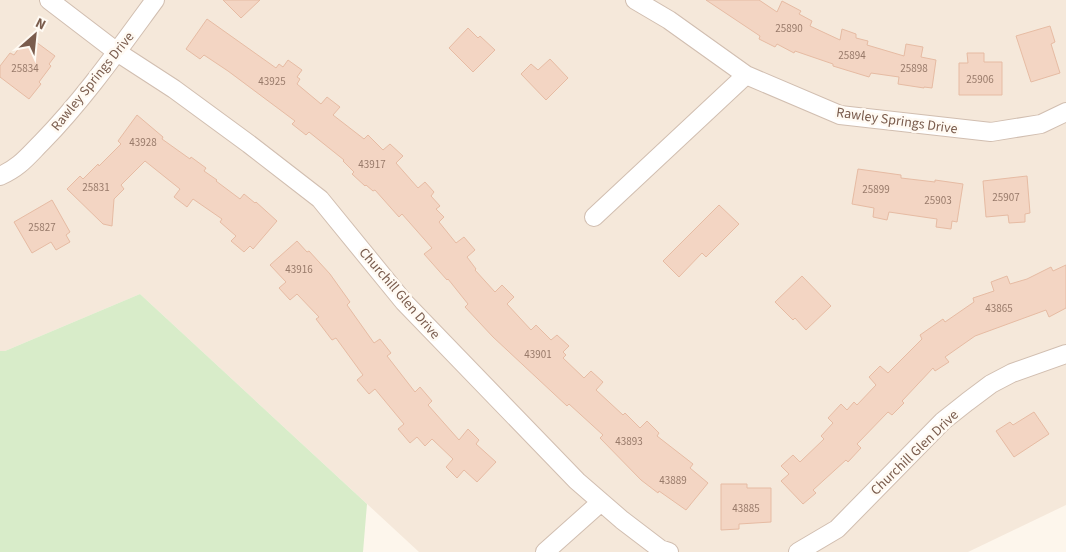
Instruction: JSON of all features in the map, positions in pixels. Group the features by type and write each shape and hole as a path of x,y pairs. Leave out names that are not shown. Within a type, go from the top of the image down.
{"street":[{"name":"Churchill Glen Drive","path":"49,0 117,52 196,106 320,199 404,302 536,440 577,481 622,520 660,549 669,552"},
{"name":"Rawley Springs Drive","path":"0,176 15,169 63,121 155,0"},
{"name":"Rawley Springs Drive","path":"635,0 669,20 746,75 840,115 906,124 991,132 1041,124 1066,112"},
{"path":"594,217 746,75"},
{"name":"Churchill Glen Drive","path":"798,552 838,528 943,421 966,402 991,384 1012,373 1066,354"},
{"path":"545,552 601,502"}],"shaded area":[{"path":"0,0 1066,0 1066,505 968,552 419,552 140,294 5,351 0,351"}],"green space":[{"path":"140,294 367,504 363,552 0,552 0,351 5,351"}],"building":[{"path":"223,0 260,0 241,18"},
{"path":"706,0 759,0 777,12 782,1 801,11 799,14 812,21 810,26 840,40 842,29 856,34 856,38 868,41 867,45 904,56 906,44 923,47 921,57 936,60 932,88 898,84 899,77 871,73 869,77 833,66 833,64 795,51 794,53 777,44 775,47 759,39 760,36"},
{"path":"207,19 276,68 279,64 283,67 288,60 302,70 297,77 300,79 297,84 321,104 327,97 340,107 333,115 364,139 368,135 383,150 390,144 403,156 396,163 418,188 425,182 434,192 431,196 440,206 436,209 444,217 439,222 456,243 464,237 475,250 467,257 475,270 495,292 502,285 514,297 507,304 531,330 536,325 551,340 557,335 569,346 563,352 566,355 563,358 584,378 591,371 603,382 596,390 623,415 625,413 640,428 647,421 659,433 657,436 693,464 690,468 708,483 686,510 641,480 600,438 603,435 569,404 567,406 493,337 465,307 468,304 448,279 424,254 432,248 402,214 399,217 375,190 373,191 365,186 352,174 354,172 344,160 309,132 306,135 292,124 295,121 228,71 204,55 200,59 186,49"},
{"path":"1050,26 1055,42 1051,44 1060,73 1031,82 1016,36"},
{"path":"468,28 495,50 473,72 449,48"},
{"path":"32,39 55,56 49,64 51,66 39,82 41,84 29,99 0,77 0,66 10,53 14,55 22,44 26,47"},
{"path":"967,53 984,53 984,62 1002,62 1002,95 959,95 959,63 968,63"},
{"path":"550,59 568,78 546,100 521,74 531,64 538,70"},
{"path":"137,115 163,137 162,139 206,168 204,171 216,181 240,199 244,194 277,221 253,249 250,246 244,252 231,241 236,236 220,222 222,219 193,199 187,207 174,197 180,189 145,161 121,185 124,189 114,199 112,226 103,224 67,189 80,176 83,179 98,164 99,166 121,144 118,141"},
{"path":"858,169 901,175 901,178 963,184 957,222 952,221 951,229 936,227 937,219 889,212 887,220 873,217 874,208 852,204"},
{"path":"1027,176 1030,213 1025,214 1025,222 1009,223 1008,215 986,217 983,181"},
{"path":"52,200 70,232 66,235 70,242 56,250 51,242 32,253 14,222"},
{"path":"719,205 739,224 706,257 702,253 679,277 663,261"},
{"path":"297,241 330,274 350,302 347,305 374,343 380,339 391,353 387,356 415,392 420,387 432,401 428,405 459,440 468,429 479,440 476,444 496,462 477,482 464,470 457,478 446,467 453,459 432,439 425,446 417,437 410,443 398,429 404,424 375,389 369,394 357,380 363,375 336,338 332,340 316,319 319,317 297,294 290,300 279,288 286,282 270,265"},
{"path":"1066,265 1066,308 1049,317 1046,310 975,336 945,357 949,362 935,371 933,368 902,401 904,403 892,415 888,412 857,444 861,448 848,462 846,460 813,490 816,493 803,504 781,481 789,474 781,466 793,455 800,462 824,439 821,436 833,423 828,418 841,404 847,410 854,402 857,405 876,385 869,377 880,366 888,373 922,339 920,335 943,319 945,322 974,302 973,298 994,291 991,282 1007,276 1010,284 1027,279 1051,267 1053,271"},
{"path":"802,276 831,306 806,330 795,318 793,320 775,302"},
{"path":"1034,412 1049,434 1014,457 996,431 1010,422 1013,425"},
{"path":"721,484 747,484 747,488 771,488 771,522 739,524 739,529 721,530"}]}
